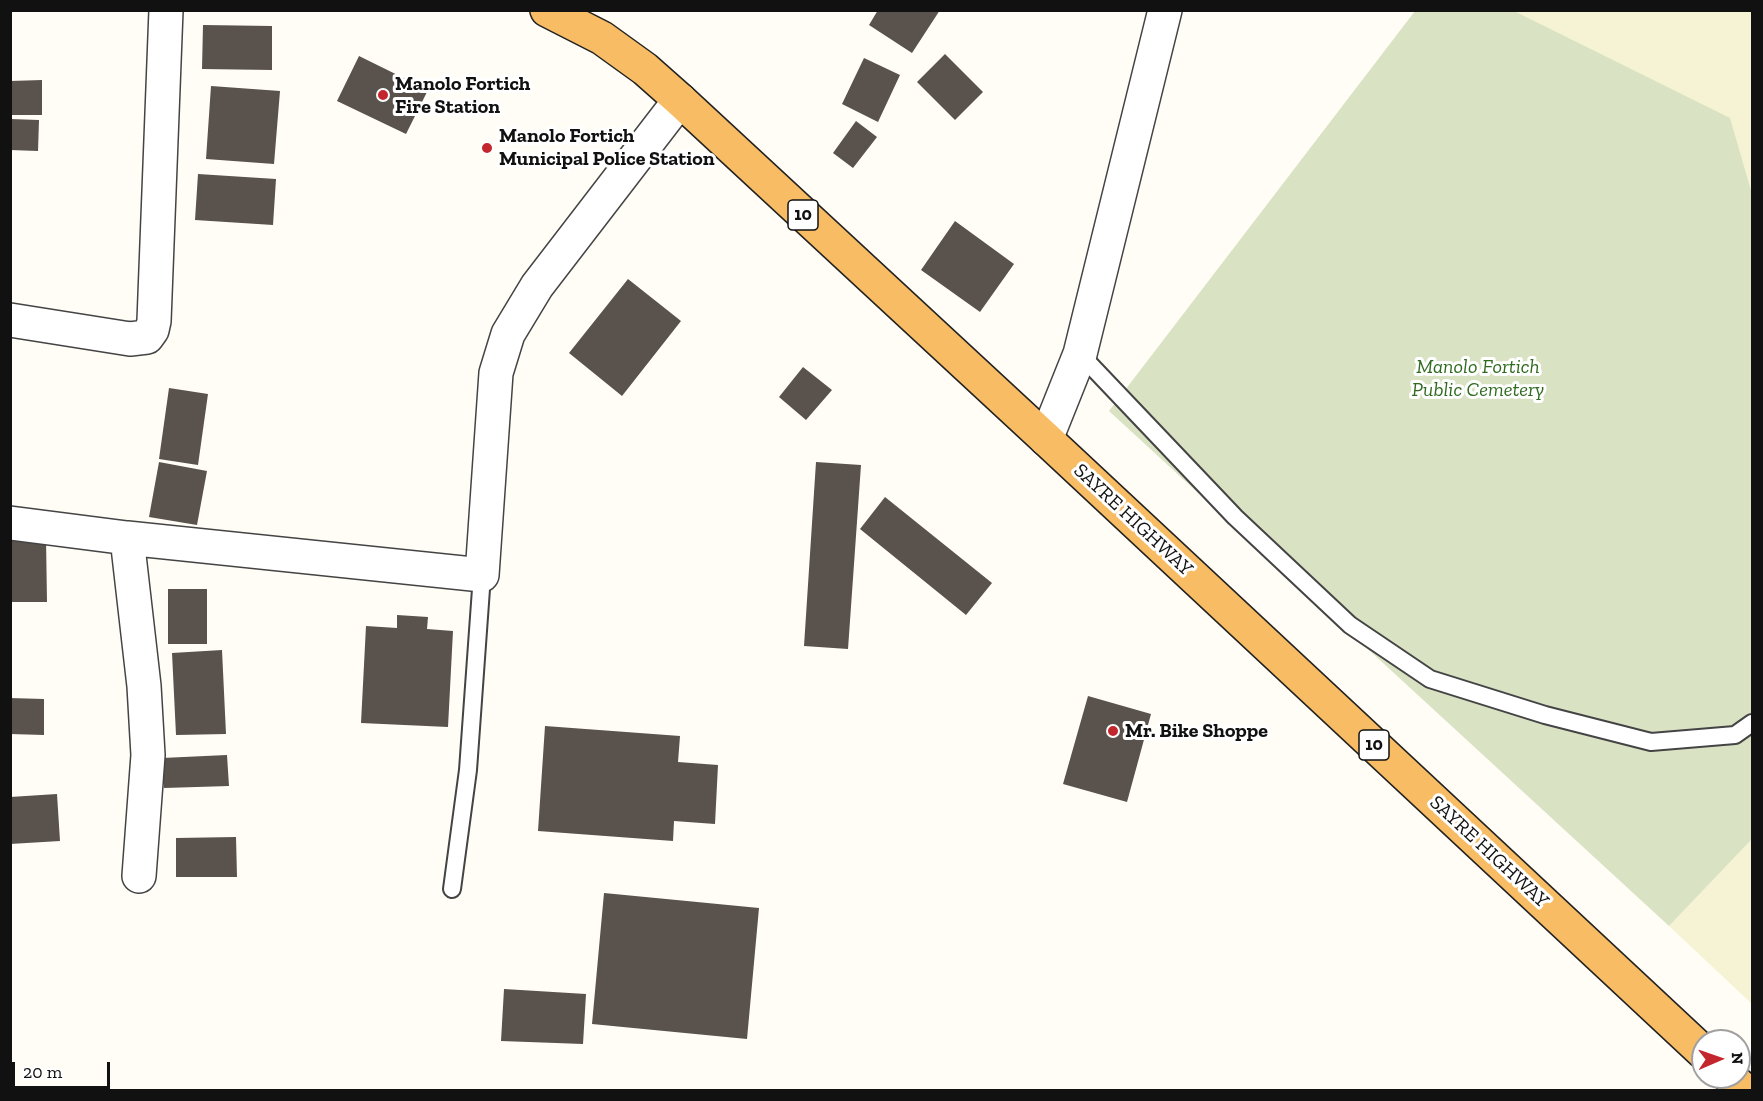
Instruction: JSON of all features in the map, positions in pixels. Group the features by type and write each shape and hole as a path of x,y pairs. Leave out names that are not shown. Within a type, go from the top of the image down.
{"highway":[{"name":"SAYRE HIGHWAY","path":"547,10 602,38 645,69 680,100 1691,1041"}],"street":[{"path":"10,320 130,339 147,337 152,330 166,10"},
{"path":"1046,439 1080,354 1165,10"},
{"path":"10,523 128,538 482,575 496,373 508,334 544,277 680,100"},
{"path":"128,538 144,686 148,755 139,876"}],"lane":[{"path":"1080,354 1235,516 1350,625 1430,679 1545,716 1651,742 1735,735 1752,723"},
{"path":"452,889 468,770 482,575"}],"shaded area":[{"path":"1475,11 1752,11 1752,314"},
{"path":"1752,839 1752,1004 1669,926"}],"green space":[{"name":"Manolo Fortich Public Cemetery","path":"1415,11 1514,11 1730,118 1752,194 1752,839 1669,926 1109,411"}],"building":[{"path":"878,10 940,10 912,53 869,25"},
{"path":"203,25 272,26 272,70 202,69"},
{"path":"945,54 983,92 955,120 917,82"},
{"name":"Manolo Fortich Fire Station","path":"359,56 428,90 406,134 337,101"},
{"path":"864,58 900,75 878,122 842,104"},
{"path":"42,80 42,115 10,115 10,81"},
{"path":"211,86 280,91 274,164 206,159"},
{"path":"10,119 39,120 38,151 10,150"},
{"path":"856,121 877,137 853,168 833,153"},
{"path":"198,174 276,179 273,225 195,220"},
{"path":"955,221 1014,264 980,312 921,270"},
{"path":"628,279 681,321 622,396 569,353"},
{"path":"803,367 832,390 806,420 779,397"},
{"path":"169,388 208,394 198,465 159,459"},
{"path":"159,462 207,471 197,525 149,517"},
{"path":"816,462 861,465 848,649 804,646"},
{"path":"885,497 992,583 966,615 860,529"},
{"path":"10,538 46,538 47,602 10,602"},
{"path":"168,589 207,589 207,644 168,644"},
{"path":"397,615 428,617 427,629 453,631 448,727 361,723 366,626 397,628"},
{"path":"222,650 226,734 176,735 172,653"},
{"path":"1088,696 1151,714 1127,802 1063,784"},
{"path":"10,698 44,699 44,735 10,734"},
{"path":"545,726 680,736 678,762 718,765 715,824 674,821 673,841 538,831"},
{"path":"227,755 229,786 164,788 162,758"},
{"path":"57,794 60,841 10,844 10,797"},
{"path":"236,837 237,877 176,877 176,838"},
{"path":"604,893 759,908 747,1039 592,1024"},
{"path":"504,989 586,994 583,1044 501,1041"}],"place":[{"name":"Manolo Fortich Fire Station","path":"383,95"},
{"name":"Manolo Fortich Municipal Police Station","path":"487,148"},
{"name":"Mr. Bike Shoppe","path":"1113,731"}]}
